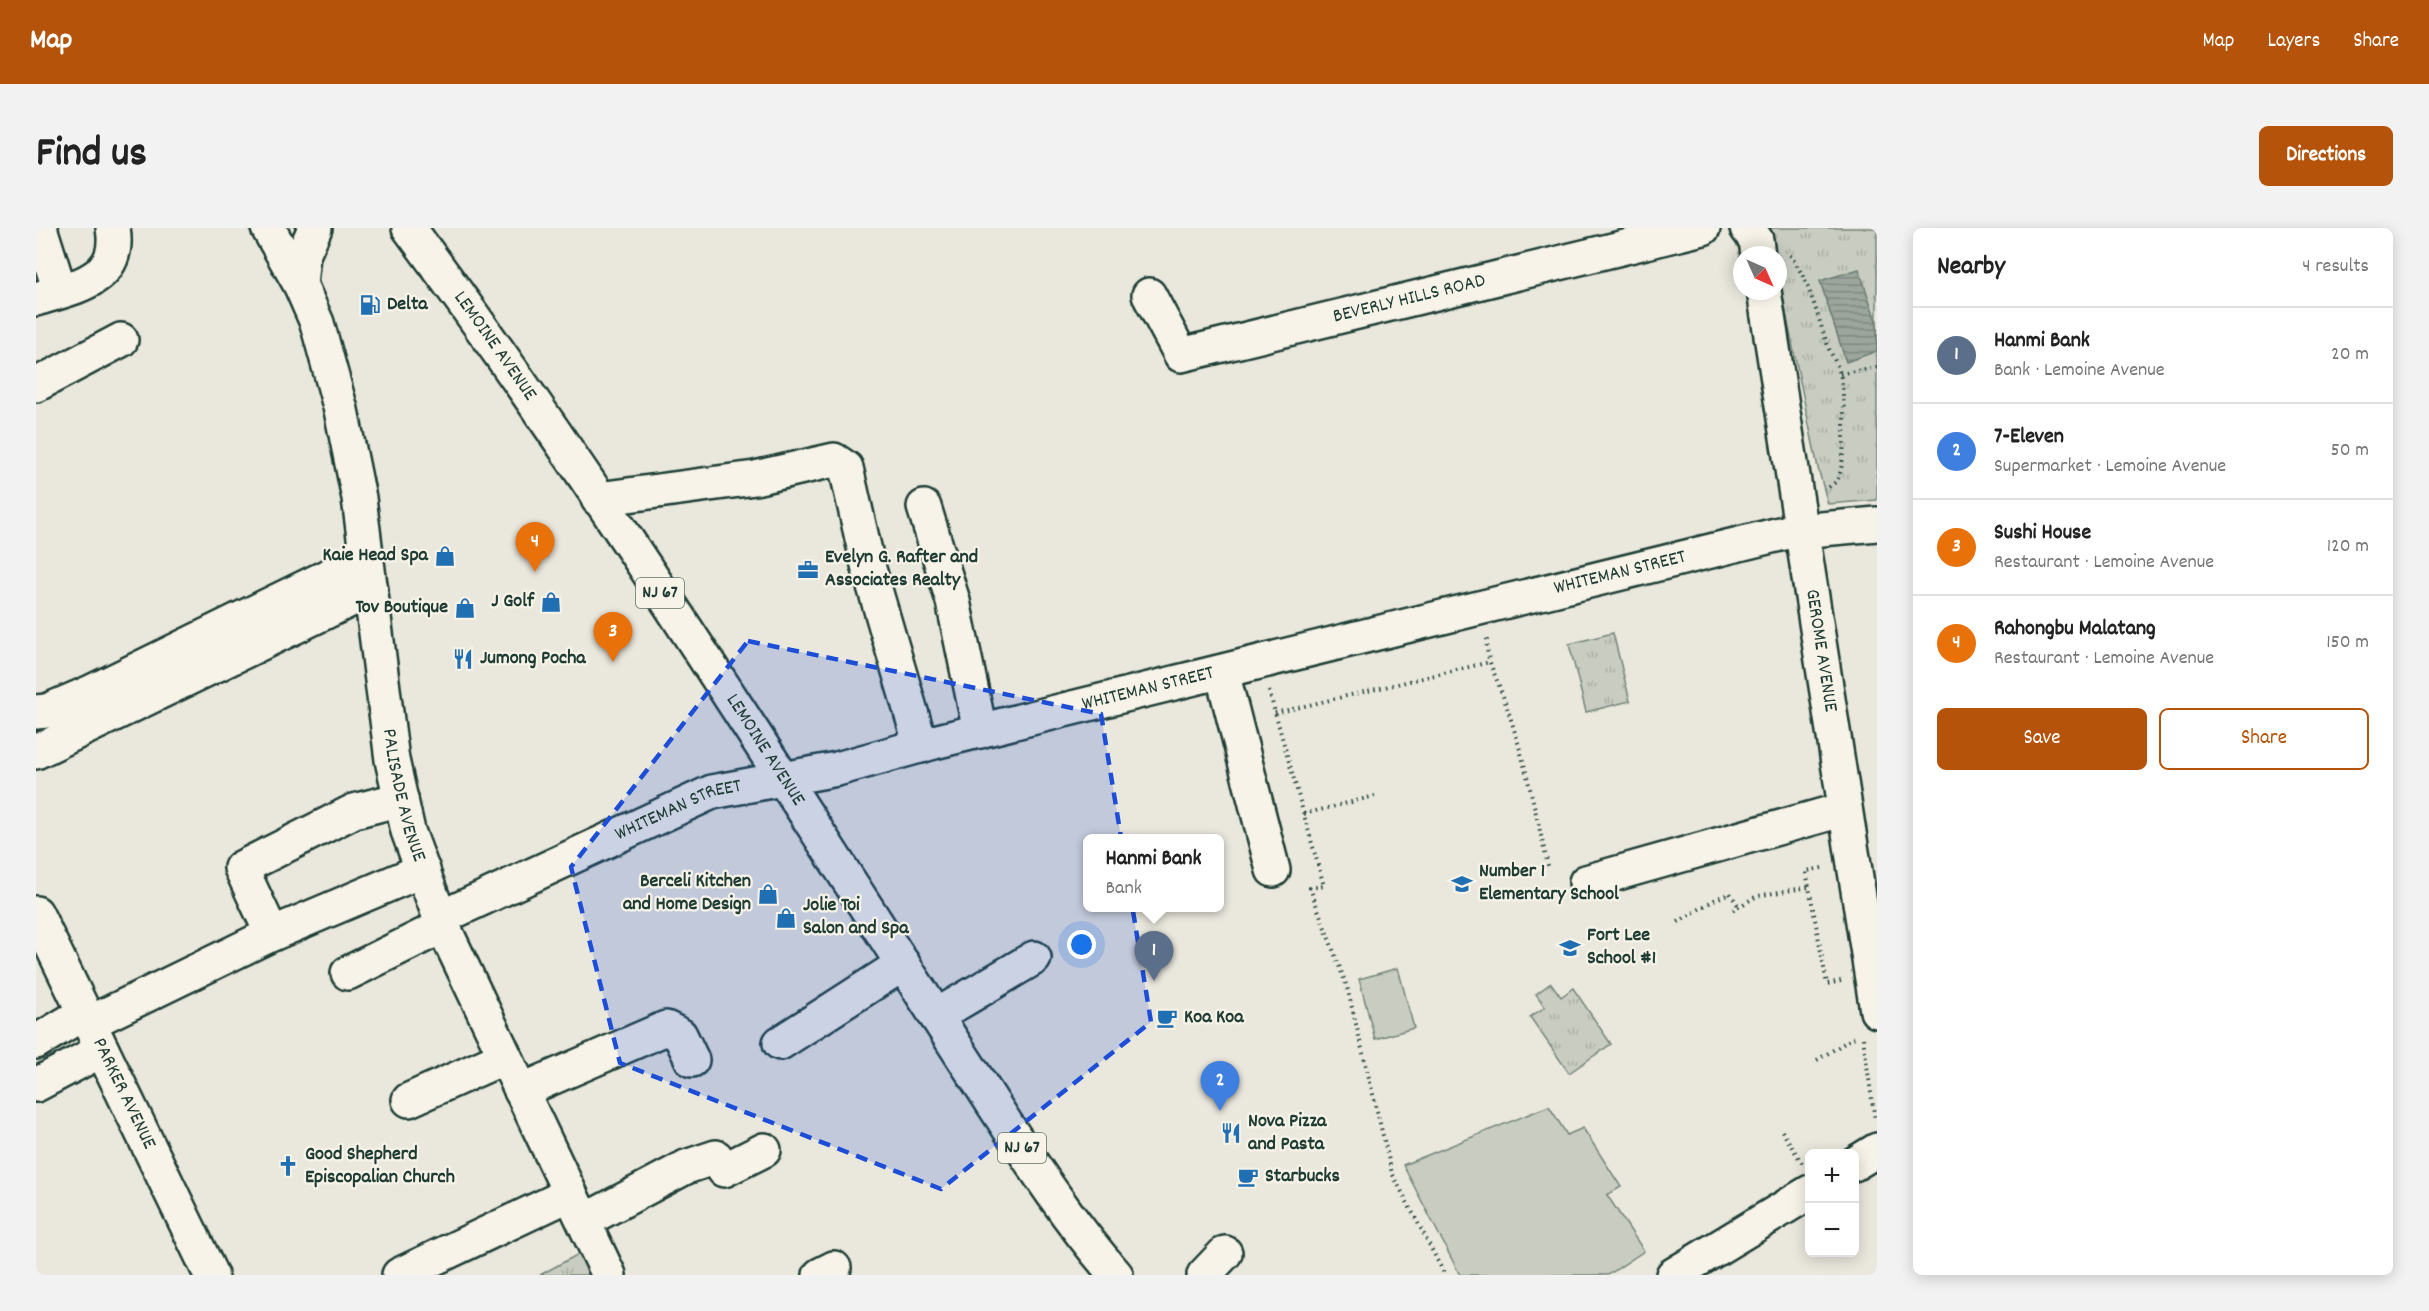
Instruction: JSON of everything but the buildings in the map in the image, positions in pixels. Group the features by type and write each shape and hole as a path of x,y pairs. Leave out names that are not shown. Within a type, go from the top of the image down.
{"street":[{"path":"40,228 48,295 93,280 107,267 112,253 113,228"},
{"name":"PALISADE AVENUE","path":"268,228 300,284 317,323 341,410 360,498 392,760 408,831 441,922 609,1275"},
{"name":"PALISADE AVENUE","path":"300,284 303,255 315,228"},
{"name":"LEMOINE AVENUE","path":"409,228 467,306 598,499 783,778 1036,1170 1096,1253 1116,1275"},
{"name":"BEVERLY HILLS ROAD","path":"1149,295 1181,355 1703,228"},
{"path":"1747,228 1764,246"},
{"name":"GEROME AVENUE","path":"1765,300 1845,809 1869,1022"},
{"path":"36,384 121,340"},
{"path":"598,499 755,478 834,460 846,468 869,570 921,746"},
{"path":"924,507 953,601 980,731"},
{"name":"WHITEMAN STREET","path":"348,973 441,922 712,792 837,769 980,731 1788,532 1800,519 1877,524"},
{"path":"36,712 47,711 89,693 367,557"},
{"path":"36,752 370,590"},
{"path":"1222,672 1273,870"},
{"path":"272,934 241,868 354,811 401,799"},
{"path":"1586,882 1845,809"},
{"path":"36,1042 92,1029 272,934 423,870"},
{"name":"PARKER AVENUE","path":"36,913 211,1275"},
{"path":"936,1016 1034,958"},
{"path":"780,1043 903,964"},
{"path":"521,1090 666,1028 680,1035 692,1060"},
{"path":"36,1085 92,1029"},
{"path":"409,1100 505,1057"},
{"path":"399,1275 686,1167 716,1157 724,1170 764,1150"},
{"path":"1859,1161 1877,1150"},
{"path":"1673,1275 1805,1183"}],"path":[{"path":"1787,262 1801,270 1840,374 1843,400 1843,462 1838,480 1800,519"},
{"path":"1840,374 1877,367"},
{"path":"1490,633 1486,650 1517,733 1548,866"},
{"path":"1261,662 1324,886 1310,888 1347,987 1392,1173 1445,1275"},
{"path":"1275,713 1490,662"},
{"path":"1304,814 1375,796"},
{"path":"1733,910 1757,896 1809,886"},
{"path":"1678,921 1731,893 1739,907"},
{"path":"1817,1060 1869,1022"},
{"path":"1782,1131 1805,1175"}],"highlighted area":[{"path":"748,641 1101,714 1151,1022 941,1189 620,1063 571,867"}],"green space":[{"path":"1766,228 1877,228 1877,500 1828,504 1818,468 1783,300 1787,300 1787,246 1771,246"},
{"path":"1613,633 1630,701 1586,712 1569,644"},
{"path":"1398,968 1414,1028 1375,1039 1359,979"},
{"path":"1551,983 1561,997 1573,988 1611,1044 1569,1073 1530,1017 1545,1007 1536,994"},
{"path":"1549,1106 1567,1135 1583,1128 1621,1187 1607,1195 1644,1251 1608,1275 1460,1275 1403,1165"},
{"path":"595,1245 609,1275 540,1275"}],"shaded area":[{"path":"1859,269 1877,324 1877,351 1846,362 1820,281"}],"place":[{"name":"Delta","path":"370,305"},
{"name":"Kaie Head Spa","path":"445,556"},
{"name":"Evelyn G. Rafter and Associates Realty","path":"808,570"},
{"name":"Rahongbu Malatang","path":"535,572"},
{"name":"J Golf","path":"551,602"},
{"name":"Tov Boutique","path":"465,608"},
{"name":"Jumong Pocha","path":"463,659"},
{"name":"Sushi House","path":"613,662"},
{"name":"Number 1 Elementary School","path":"1462,884"},
{"name":"Berceli Kitchen and Home Design","path":"768,894"},
{"name":"Jolie Toi Salon and Spa","path":"786,918"},
{"name":"Fort Lee School #1","path":"1570,948"},
{"name":"Hanmi Bank","path":"1154,981"},
{"name":"Koa Koa","path":"1167,1018"},
{"name":"7-Eleven","path":"1220,1111"},
{"name":"Nova Pizza and Pasta","path":"1231,1133"},
{"name":"Good Shepherd Episcopalian Church","path":"288,1166"},
{"name":"Starbucks","path":"1248,1177"}]}
